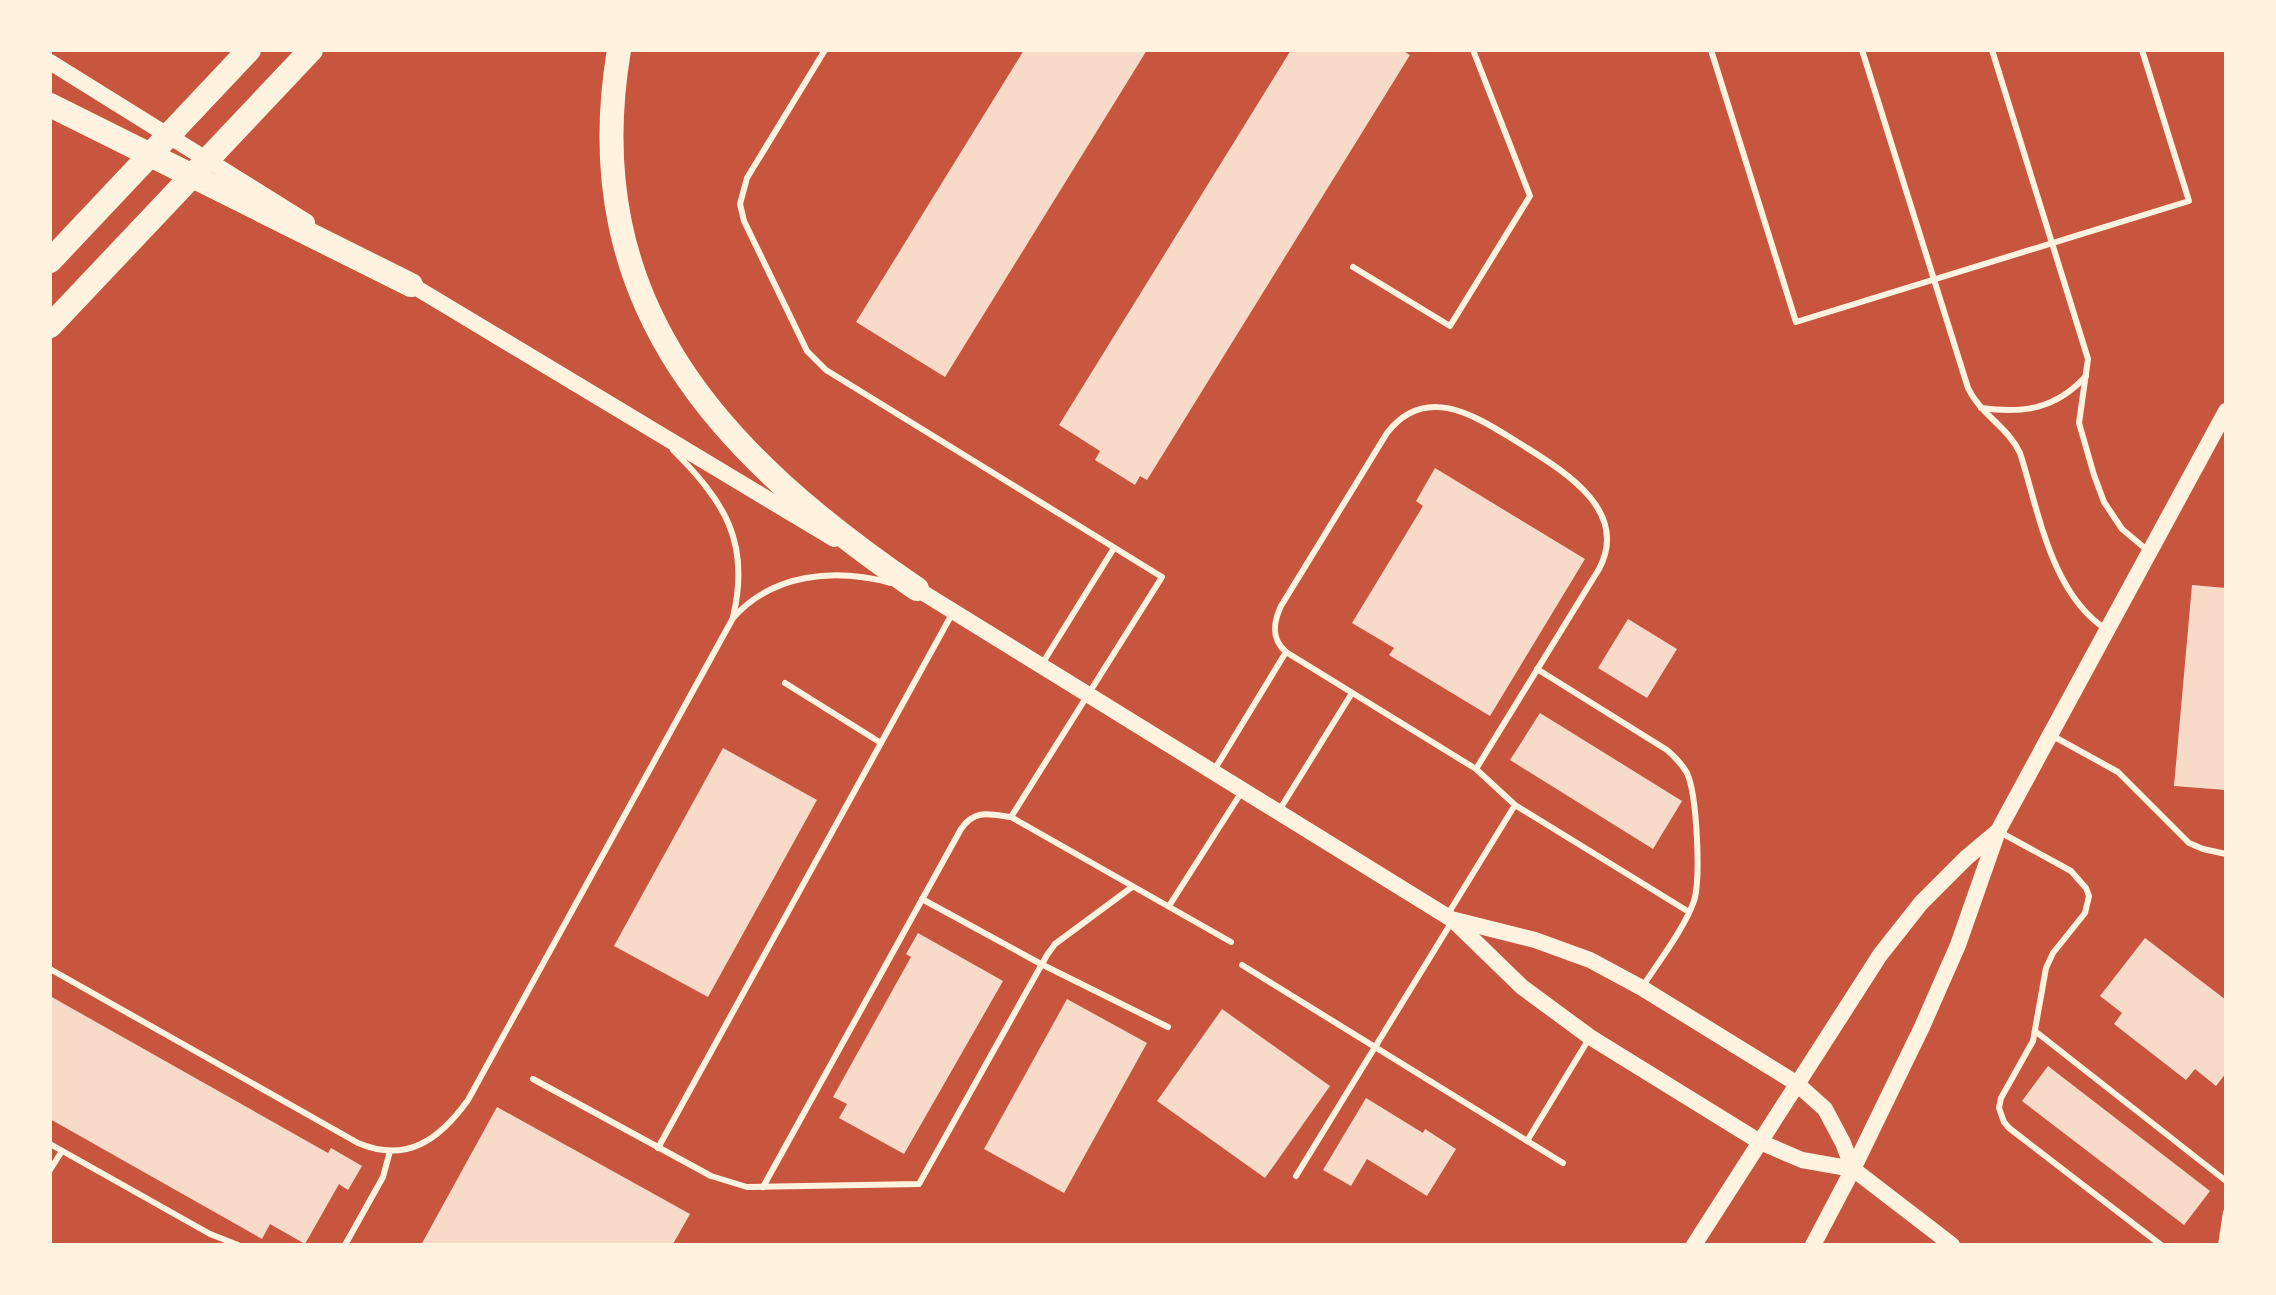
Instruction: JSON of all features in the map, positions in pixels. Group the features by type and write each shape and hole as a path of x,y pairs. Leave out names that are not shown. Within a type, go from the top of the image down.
{"highway":[{"path":"50,261 249,50"},
{"path":"50,326 311,50"},
{"path":"619,50 612,120 618,209 640,292 664,343 713,415 771,475 846,538 917,589"},
{"path":"50,105 411,285"}],"main road":[{"path":"50,62 411,285 953,611 1450,918 1522,987 1590,1037 1760,1142 1802,1160 1853,1169 1952,1245"},
{"path":"1813,1245 1853,1169 1940,986 1985,873 1998,831 2226,411"},
{"path":"1694,1245 1796,1083 1900,929 1944,878 1998,831"},
{"path":"1450,918 1562,948 1590,960 1642,988 1796,1083 1825,1109 1853,1169"}],"lane":[{"path":"825,50 751,170 740,204 744,221 807,351 826,370 1162,577 1011,817"},
{"path":"1353,267 1450,326 1530,196 1473,50"},
{"path":"1711,50 1796,322 2189,201 2142,50"},
{"path":"1862,50 1968,388 2020,453 2064,584 2087,616 2108,630"},
{"path":"1992,50 2088,359 2079,423 2094,475 2104,502 2117,522 2150,552"},
{"path":"1981,408 2014,411 2046,406 2075,388 2088,374"},
{"path":"1476,769 1603,561 1606,548 1603,523 1591,497 1573,477 1472,414 1439,407 1413,411 1403,416 1387,433 1277,613 1274,630 1280,647 1476,769 1515,805 1689,912"},
{"path":"646,426 685,462 733,531 740,568 733,618"},
{"path":"1041,666 1114,548"},
{"path":"50,969 358,1143 401,1151 424,1143 454,1119 468,1100 733,618 754,597 768,589 806,578 857,577 917,589"},
{"path":"658,1148 953,611"},
{"path":"1213,772 1286,652"},
{"path":"1537,669 1667,750 1686,772 1692,791 1699,877 1689,912 1642,988"},
{"path":"785,683 881,743"},
{"path":"1278,812 1352,693"},
{"path":"2051,735 2118,772 2189,843 2226,854"},
{"path":"1169,906 1243,790"},
{"path":"1296,1176 1375,1047 1515,805"},
{"path":"763,1187 922,899 967,821 974,815 982,813 1011,817 1231,942"},
{"path":"1998,831 2071,871 2089,896 2085,913 2053,953 2046,968 2029,1052 2001,1098 1999,1108 2004,1122 2161,1245"},
{"path":"533,1079 722,1182 747,1187 919,1184 1055,944 1132,887"},
{"path":"922,899 1041,964 1168,1027"},
{"path":"1242,965 1563,1163"},
{"path":"2035,1031 2226,1181"},
{"path":"1527,1141 1590,1037"},
{"path":"50,1144 210,1234 238,1245"},
{"path":"50,1170 62,1151"},
{"path":"345,1245 383,1177 390,1151"},
{"path":"2221,1245 2226,1212"}],"building":[{"path":"1024,50 1147,50 945,377 856,322"},
{"path":"1291,50 1402,50 1410,55 1147,480 1140,476 1135,485 1095,460 1100,451 1059,425"},
{"path":"1435,468 1585,559 1490,716 1389,655 1394,648 1352,623 1423,506 1416,501"},
{"path":"2192,585 2226,588 2226,790 2174,786"},
{"path":"1628,619 1677,649 1647,698 1598,668"},
{"path":"1540,713 1682,801 1653,849 1510,760"},
{"path":"723,748 817,800 708,997 614,946"},
{"path":"918,933 1003,981 904,1154 839,1118 847,1104 833,1097 911,957 906,954"},
{"path":"2145,938 2226,1000 2226,1073 2216,1086 2195,1069 2186,1080 2114,1024 2122,1013 2100,996"},
{"path":"50,996 328,1153 331,1148 362,1166 348,1190 339,1184 305,1244 270,1224 262,1239 50,1119"},
{"path":"1067,999 1147,1043 1064,1193 984,1149"},
{"path":"1222,1009 1330,1086 1265,1178 1157,1101"},
{"path":"2048,1066 2210,1191 2184,1225 2022,1101"},
{"path":"1366,1098 1456,1149 1427,1196 1367,1159 1351,1186 1323,1170"},
{"path":"497,1107 690,1214 673,1244 421,1245"}]}
